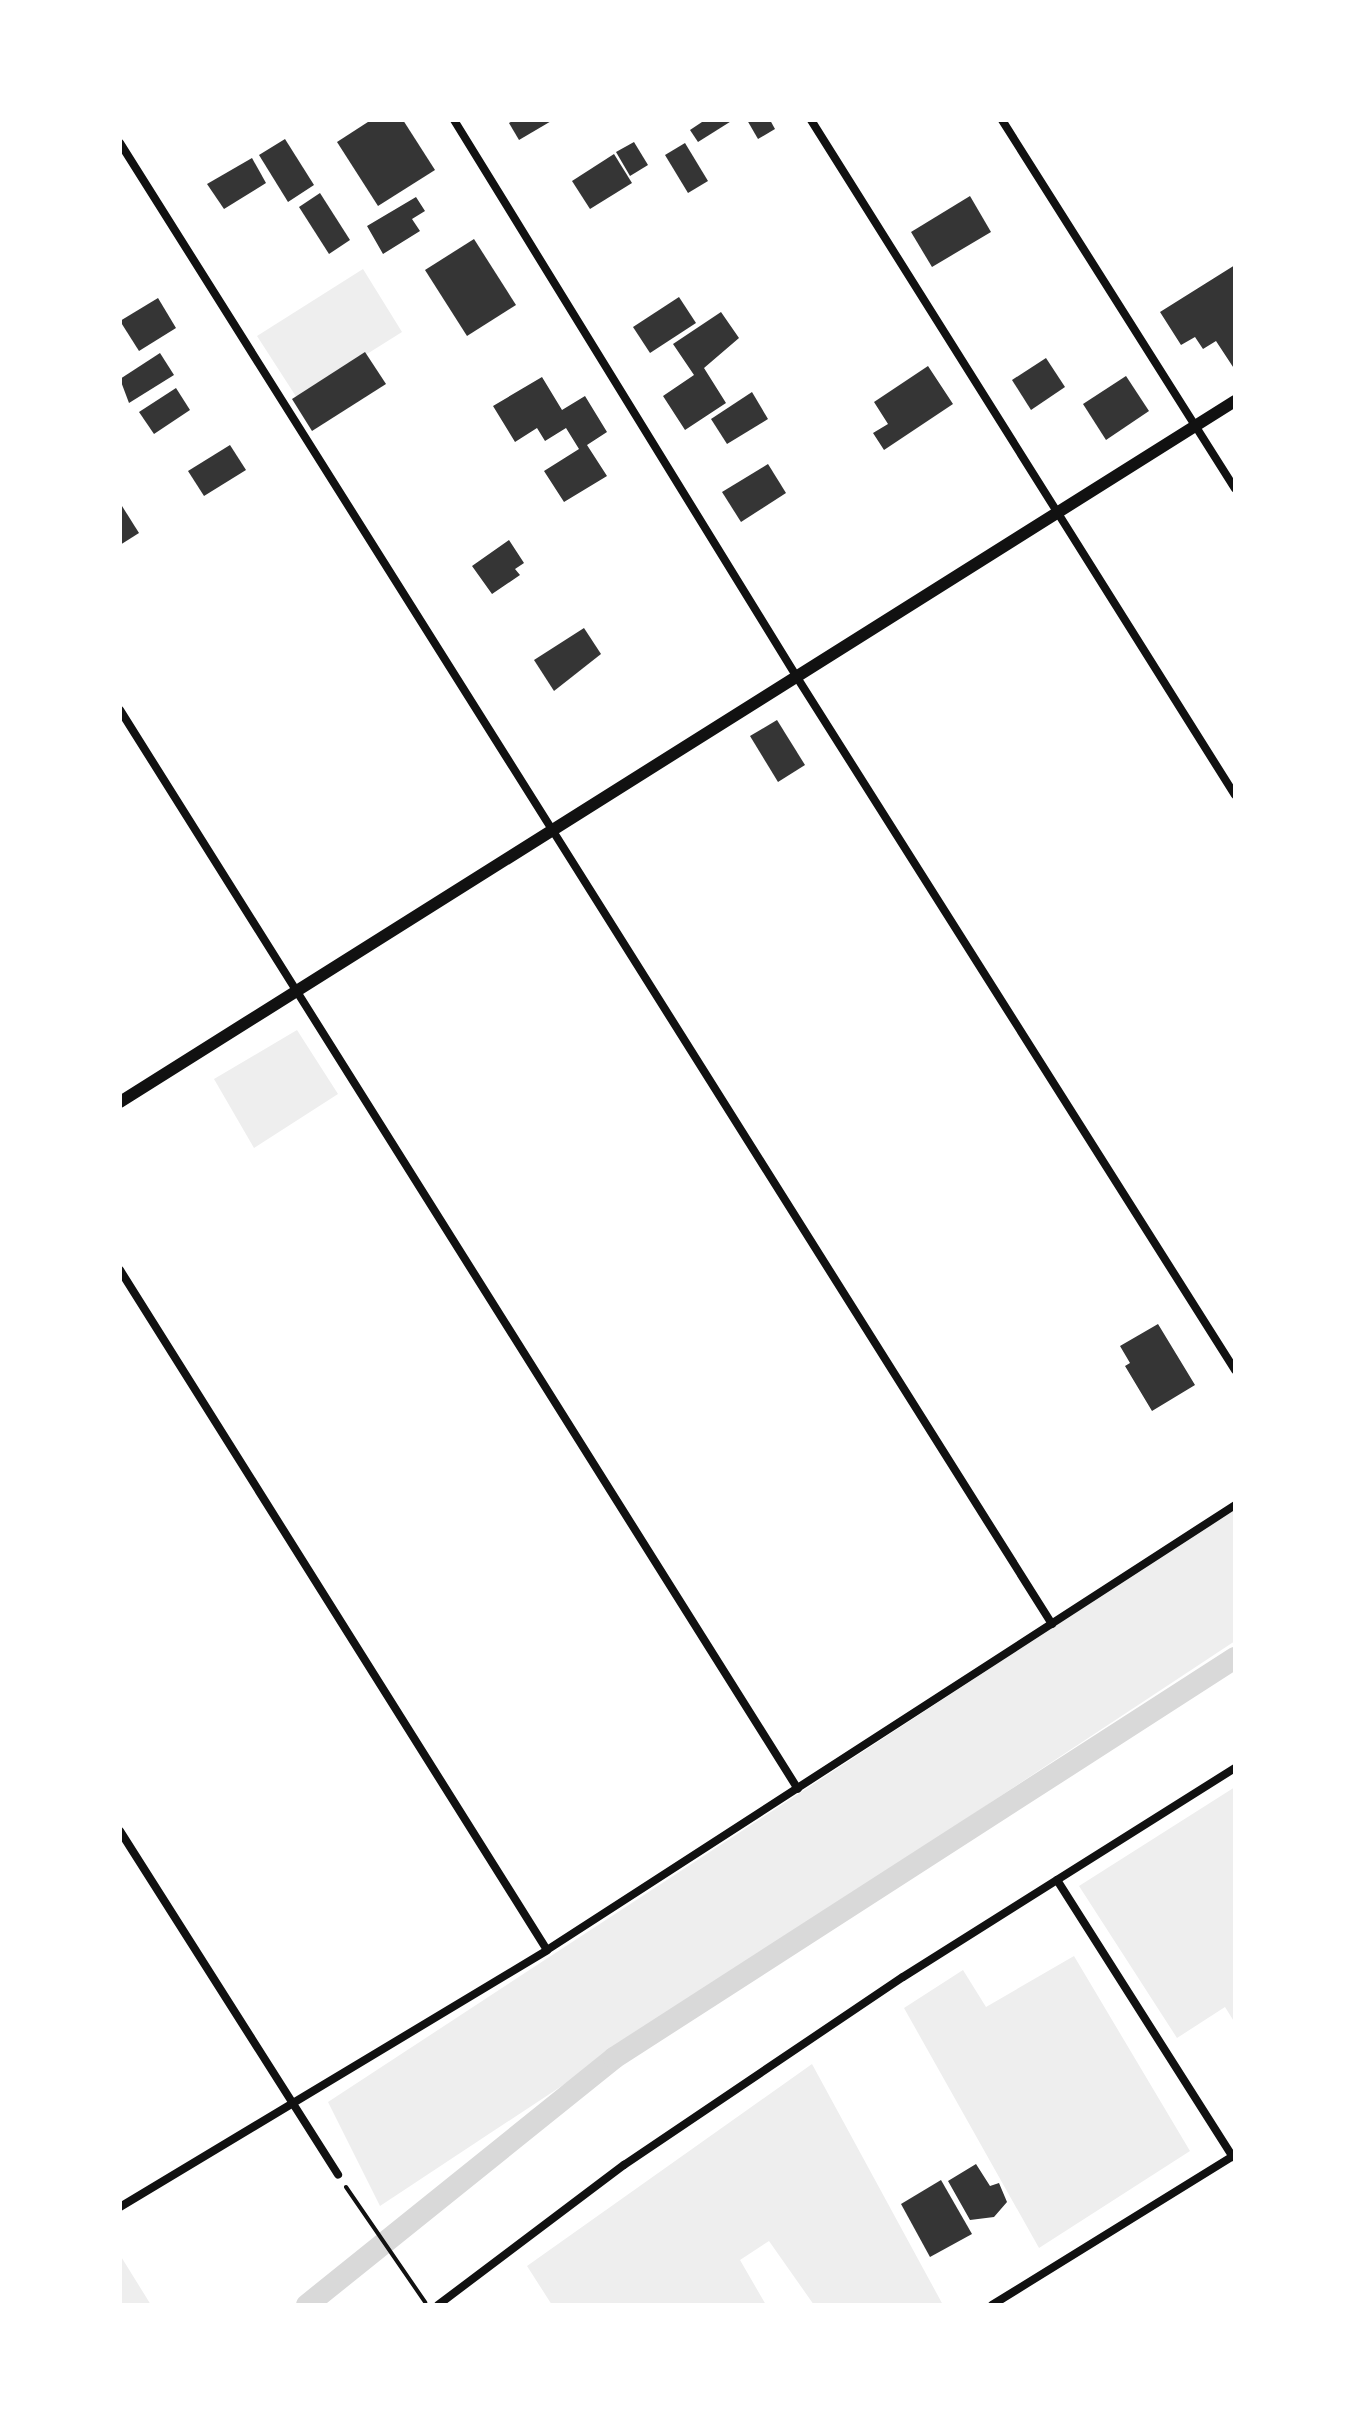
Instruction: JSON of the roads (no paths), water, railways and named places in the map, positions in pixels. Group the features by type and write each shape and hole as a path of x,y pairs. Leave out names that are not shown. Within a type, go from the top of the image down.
{"street":[{"path":"454,120 798,679 1235,1370"},
{"path":"811,120 1235,795"},
{"path":"1002,120 1235,488"},
{"path":"120,143 1052,1624"},
{"path":"120,1102 798,679 1235,401"},
{"path":"120,710 798,1789"},
{"path":"120,1270 547,1950"},
{"path":"120,2207 547,1950 1235,1505"},
{"path":"438,2305 624,2165 1057,1880 1235,1768"},
{"path":"120,1831 338,2175"},
{"path":"992,2305 1234,2156 1057,1880"}],"waterway":[{"path":"307,2305 614,2058 1235,1658"}]}
